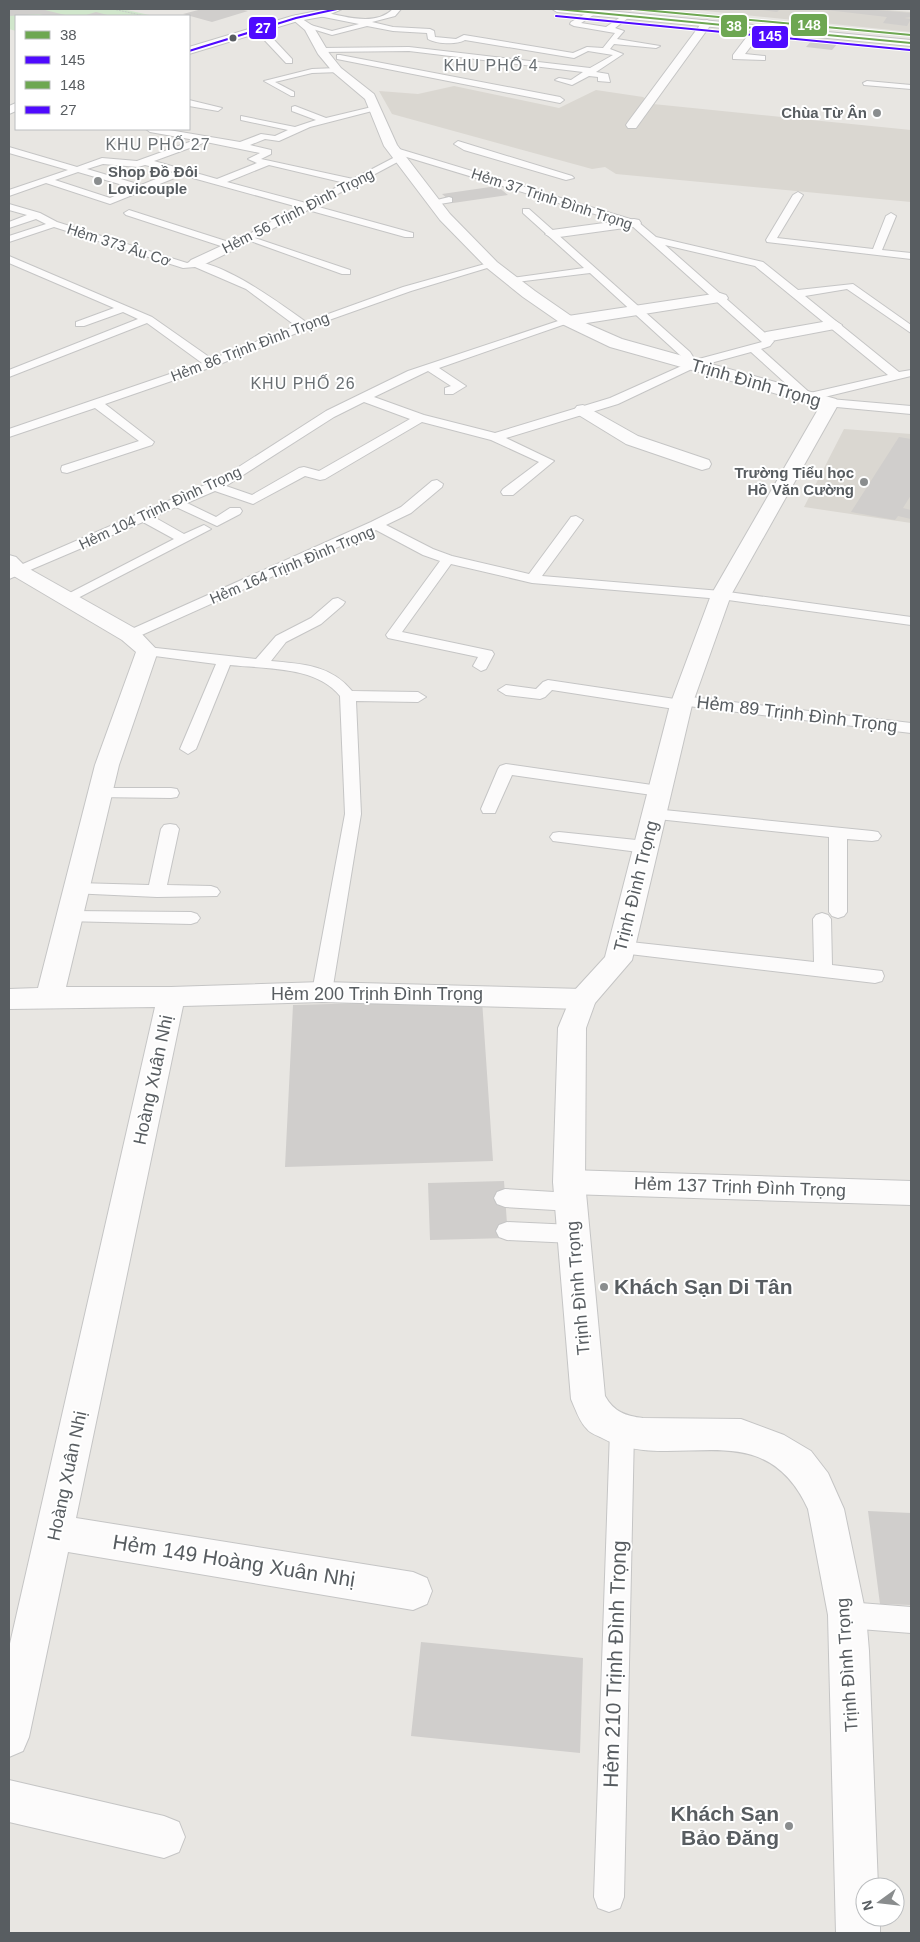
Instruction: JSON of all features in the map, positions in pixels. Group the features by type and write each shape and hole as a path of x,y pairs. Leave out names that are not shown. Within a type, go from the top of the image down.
{"street":[{"path":"190,51 259,29 302,22 318,11 337,9"},
{"path":"557,9 624,12 820,34 834,39 911,43"},
{"path":"624,12 706,23 820,34 911,37"},
{"name":"Trịnh Đình Trọng","path":"302,22 337,70 370,97 397,154 445,217 492,265 512,281 568,321 616,343 819,400 721,595 681,703 618,960 583,998 572,1028 570,1192 588,1399 599,1418 622,1431 644,1434 741,1435 771,1446 798,1464 815,1485 826,1509 847,1615 858,1933"},
{"path":"632,125 706,23"},
{"path":"759,28 737,57 761,58"},
{"path":"552,234 634,223"},
{"name":"Hẻm 56 Trịnh Đình Trọng","path":"196,263 247,238"},
{"name":"Hẻm 104 Trịnh Đình Trọng","path":"568,321 720,298"},
{"path":"766,337 834,325"},
{"path":"583,410 632,440 702,464"},
{"path":"12,569 67,598 139,643 50,998"},
{"name":"Hẻm 200 Trịnh Đình Trọng","path":"171,997 322,992 583,998"},
{"name":"Hoàng Xuân Nhị","path":"9,999 171,997 9,1737"},
{"name":"Hẻm 137 Trịnh Đình Trọng","path":"570,1192 911,1193"},
{"name":"Hẻm 149 Hoàng Xuân Nhị","path":"55,1532 414,1590"},
{"path":"9,1801 164,1837"}],"lane":[{"path":"302,22 332,33 392,14 397,9"},
{"path":"318,11 365,23 458,41 464,37 526,46 529,49 574,56 587,49 604,50 619,54 572,82 559,80"},
{"path":"592,12 574,24 590,26 588,28 620,31 604,50"},
{"path":"608,30 624,12"},
{"path":"259,29 289,61"},
{"path":"399,49 412,44 421,44 431,35 443,29"},
{"path":"612,41 656,46"},
{"path":"323,52 355,48 399,49 589,72 605,76 601,79 607,80"},
{"path":"509,62 529,49"},
{"path":"323,52 560,100"},
{"path":"290,94 268,81 312,71 337,70"},
{"path":"867,83 911,87"},
{"path":"190,103 218,108"},
{"path":"295,109 323,120"},
{"path":"241,145 264,136 276,139 323,120 376,109"},
{"path":"244,118 267,125 278,124 296,130"},
{"path":"156,130 241,145 268,152 253,159 353,182"},
{"path":"9,193 102,161 138,164 146,162 205,139"},
{"path":"458,144 569,178 538,193"},
{"path":"9,150 142,188"},
{"name":"Hẻm 37 Trịnh Đình Trọng","path":"397,154 480,175 634,223 766,337"},
{"name":"Hẻm 56 Trịnh Đình Trọng","path":"247,238 353,182 397,154"},
{"path":"480,175 511,161"},
{"path":"146,162 409,235"},
{"path":"220,181 266,163"},
{"path":"45,180 110,201 184,171"},
{"path":"798,195 771,240 911,256"},
{"path":"434,202 449,200"},
{"name":"Hẻm 373 Âu Cơ","path":"9,208 37,215 54,224 186,266 196,263 250,287 304,326"},
{"path":"526,211 686,354 692,365"},
{"path":"130,213 230,246"},
{"path":"9,225 37,215"},
{"path":"876,252 891,216"},
{"path":"9,240 54,224"},
{"path":"247,238 346,272"},
{"path":"653,239 759,264 897,376"},
{"path":"9,259 148,319 211,364"},
{"name":"Hẻm 86 Trịnh Đình Trọng","path":"9,433 211,364 304,326 407,289 492,265"},
{"path":"512,281 592,270"},
{"path":"796,294 848,286 911,330"},
{"path":"80,324 125,308"},
{"path":"10,372 148,319"},
{"name":"Hẻm 104 Trịnh Đình Trọng","path":"12,569 144,517 228,480 330,414 412,373 568,321"},
{"path":"495,437 614,401 692,365 766,344 768,341 766,337"},
{"path":"753,348 819,400 911,410"},
{"path":"429,367 460,386 449,391"},
{"path":"819,400 911,373"},
{"path":"363,397 420,418 495,437 548,460 508,492"},
{"path":"68,469 148,442 96,403"},
{"path":"214,486 253,500 304,471 320,476 420,418"},
{"path":"376,525 406,510 437,484"},
{"path":"177,503 217,522 235,511"},
{"path":"144,517 184,539"},
{"path":"532,579 576,520"},
{"name":"Hẻm 164 Trịnh Đình Trọng","path":"139,643 376,525 428,552 448,559 532,579 721,595"},
{"path":"67,598 204,529"},
{"path":"448,559 393,635 487,654 481,666"},
{"path":"721,595 911,621"},
{"path":"260,664 281,639 316,621 338,602"},
{"path":"139,643 225,660 311,670 336,682 348,696 353,814 322,992"},
{"path":"188,749 225,660"},
{"name":"Hẻm 89 Trịnh Đình Trọng","path":"506,690 540,694 548,685 681,703 911,728"},
{"path":"348,696 418,697"},
{"path":"489,808 506,769 657,803 838,833 872,836"},
{"path":"100,793 171,793"},
{"path":"157,891 170,830"},
{"path":"823,970 838,833"},
{"path":"559,837 646,847"},
{"path":"74,903 157,891 211,892"},
{"path":"74,903 191,918"},
{"path":"622,947 875,976"},
{"path":"505,1198 570,1192"},
{"path":"507,1231 573,1234"},
{"name":"Hẻm 210 Trịnh Đình Trọng","path":"608,1897 622,1431"},
{"path":"847,1615 911,1620"}],"path":[{"path":"113,9 140,15"}],"shaded area":[{"path":"875,9 911,12 911,32 696,10"},
{"path":"454,86 559,108 596,90 643,97 653,104 911,130 911,202 616,174 605,167 592,169 392,114 379,91 418,94"},
{"name":"Trường Tiểu học Hồ Văn Cường","path":"844,429 911,434 911,523 804,507"}],"green space":[{"path":"9,9 122,9 149,15 15,15 15,31 9,29"}],"building":[{"path":"9,9 41,9 65,15 39,14 9,16"},
{"path":"202,9 239,9 248,11 212,22 183,14"},
{"path":"754,9 780,9 777,12"},
{"path":"818,9 863,9 911,13 911,17 904,18 911,19 907,26 883,23 887,17"},
{"path":"96,12 107,15 86,15"},
{"path":"813,39 839,42 832,50 806,47"},
{"path":"497,186 508,195 453,203 442,194"},
{"path":"899,437 911,439 911,495 903,508 911,510 911,519 898,516 895,520 851,512"},
{"path":"482,1000 493,1161 285,1167 293,1005"},
{"path":"504,1181 508,1238 430,1240 428,1183"},
{"path":"868,1511 911,1513 911,1605 880,1604"},
{"path":"421,1642 583,1658 580,1753 411,1736"}],"transit line":[{"name":"27","path":"190,51 296,18 337,9"},
{"name":"38","path":"557,9 911,43"},
{"name":"148","path":"633,9 911,35"},
{"name":"145","path":"556,16 910,50"}],"place":[{"name":"Chùa Từ Ân","path":"877,113"},
{"name":"Shop Đồ Đôi Lovicouple","path":"98,181"},
{"name":"Trường Tiểu học Hồ Văn Cường","path":"864,482"},
{"name":"Khách Sạn Di Tân","path":"604,1287"},
{"name":"Khách Sạn Bảo Đăng","path":"789,1826"}],"district":[{"name":"KHU PHỐ 4","path":"491,65"},
{"name":"KHU PHỐ 27","path":"158,144"},
{"name":"KHU PHỐ 26","path":"303,383"}]}
